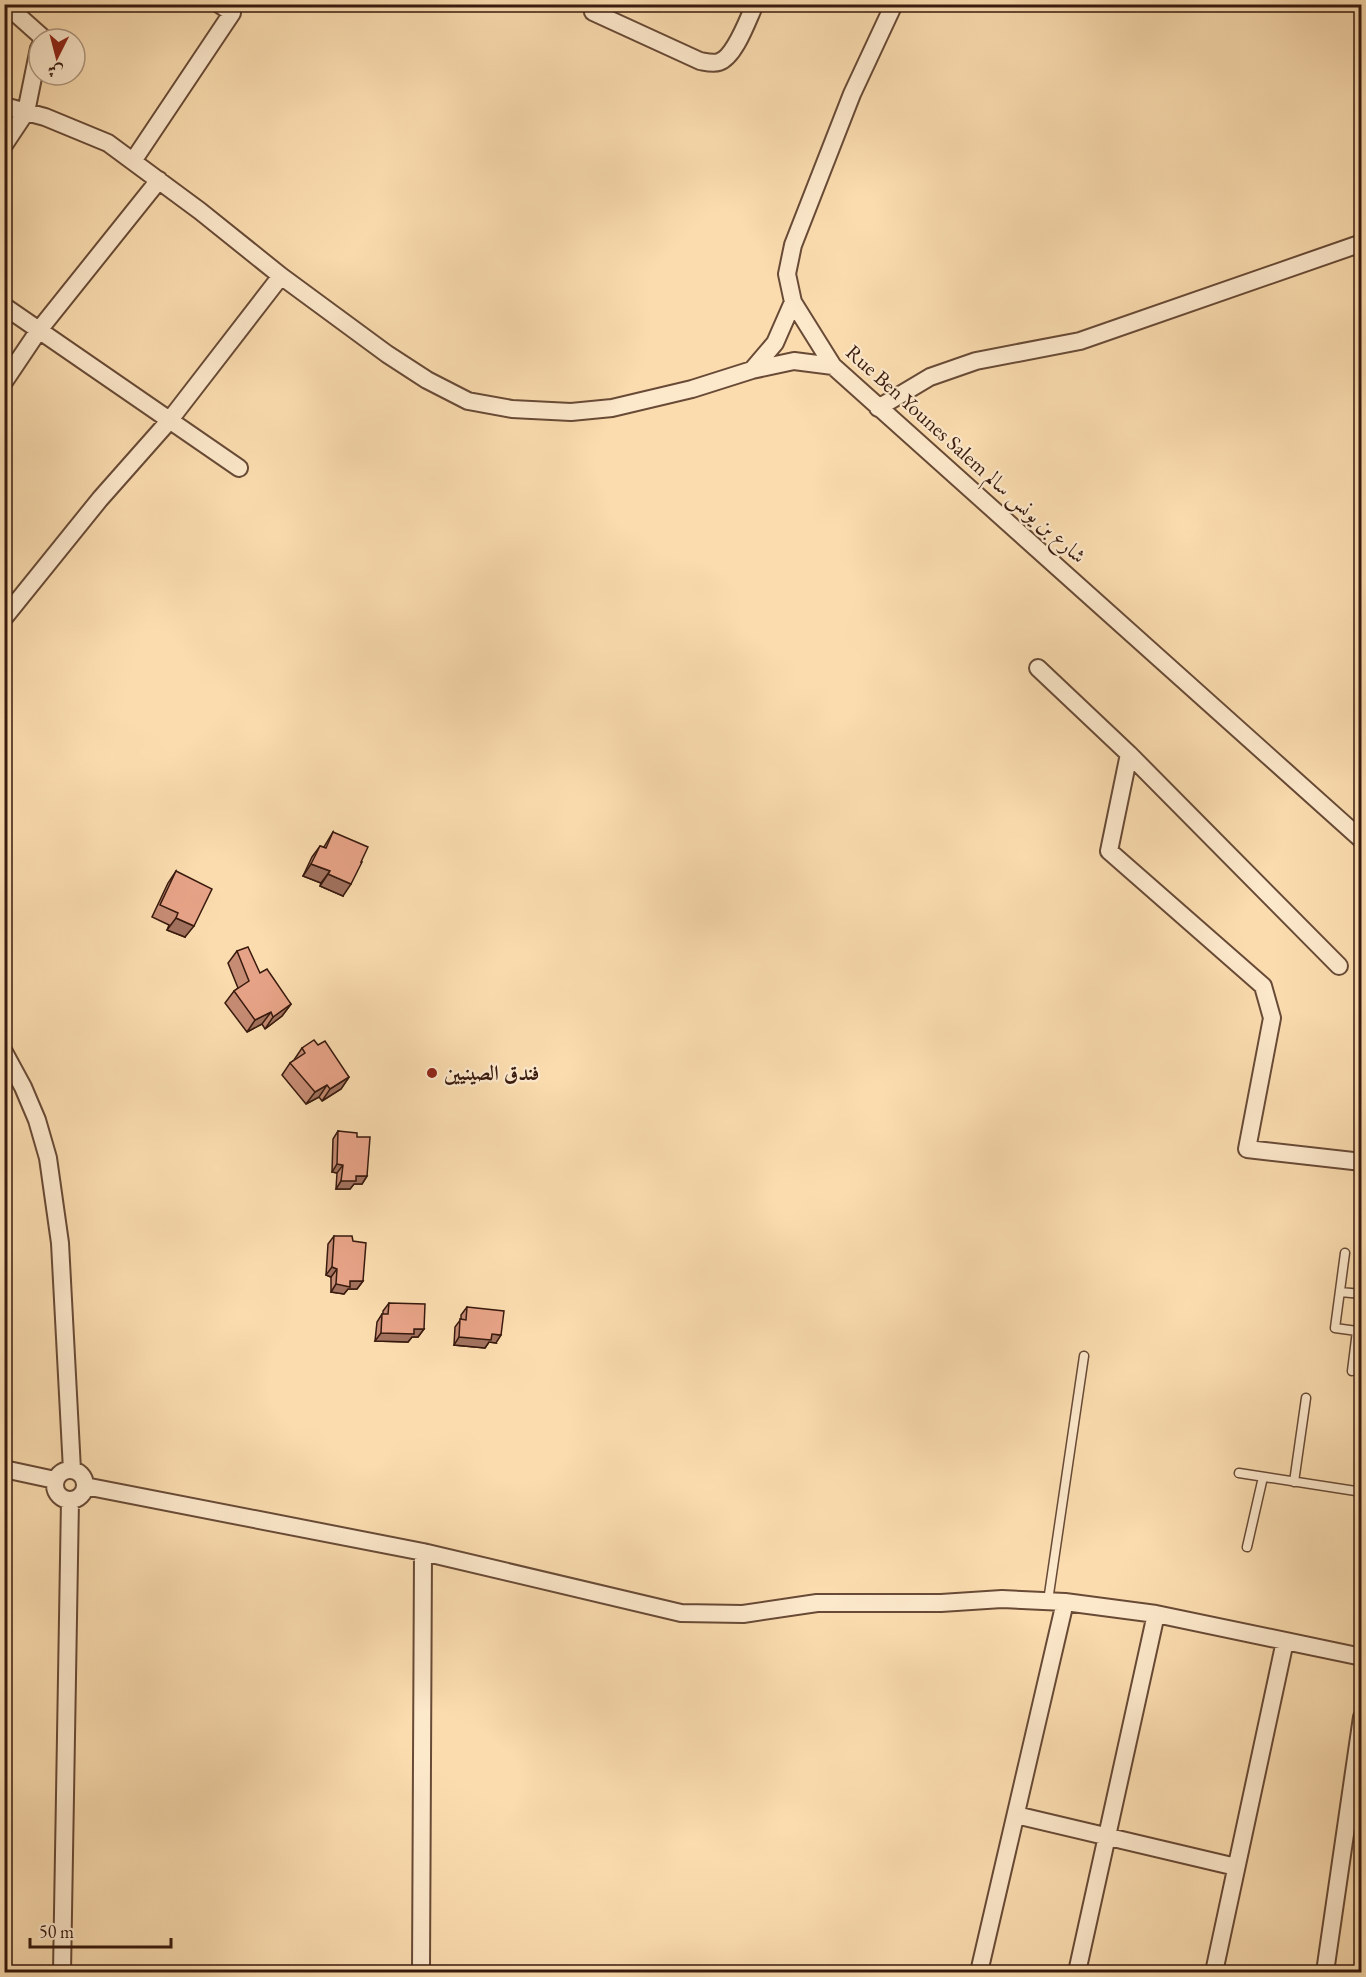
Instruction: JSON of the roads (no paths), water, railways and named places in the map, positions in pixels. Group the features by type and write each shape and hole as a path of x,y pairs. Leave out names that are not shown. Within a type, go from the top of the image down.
{"street":[{"path":"5,4 31,27"},
{"path":"133,161 232,13 219,4"},
{"path":"593,12 700,61 713,63 722,61 732,53 755,4"},
{"name":"Rue Ben Younes Salem شارع بن يونس سالم","path":"894,4 852,94 793,245 787,274 794,302 833,366 1362,840"},
{"path":"4,145 26,112 31,87"},
{"path":"4,106 45,117 108,143 200,211 280,276 427,381 468,401 512,409 571,412 612,408 794,361 833,366"},
{"path":"4,382 39,330 159,180"},
{"path":"878,408 930,377 967,364 1080,341 1362,243"},
{"path":"4,618 100,499 170,421 280,276"},
{"path":"752,370 775,343 794,302"},
{"path":"4,306 238,468"},
{"path":"1038,668 1129,754 1339,966"},
{"path":"1129,754 1109,851 1263,986 1272,1018 1247,1149 1362,1162"},
{"path":"4,1052 36,1120 48,1158 60,1243 72,1470"},
{"path":"4,1469 56,1480"},
{"path":"72,1470 80,1474 85,1486 79,1497 66,1500 56,1490 56,1480 62,1472 72,1470"},
{"path":"85,1486 423,1552 681,1613 743,1614 817,1603 1002,1599 1057,1602 1156,1614 1362,1657"},
{"path":"62,1972 70,1500"},
{"path":"421,1972 423,1552"},
{"path":"979,1972 1016,1815 1057,1602"},
{"path":"1077,1972 1156,1614"},
{"path":"1214,1972 1285,1641"},
{"path":"1326,1972 1362,1717"},
{"path":"1016,1815 1236,1868"}],"lane":[{"path":"1345,1253 1335,1328 1357,1331 1352,1371"},
{"path":"1340,1292 1362,1294"},
{"path":"1057,1602 1083,1356"},
{"path":"1294,1482 1306,1398"},
{"path":"1239,1473 1362,1492"},
{"path":"1247,1547 1263,1477"}],"place":[{"name":"فندق الصينيين","path":"432,1073"}]}
